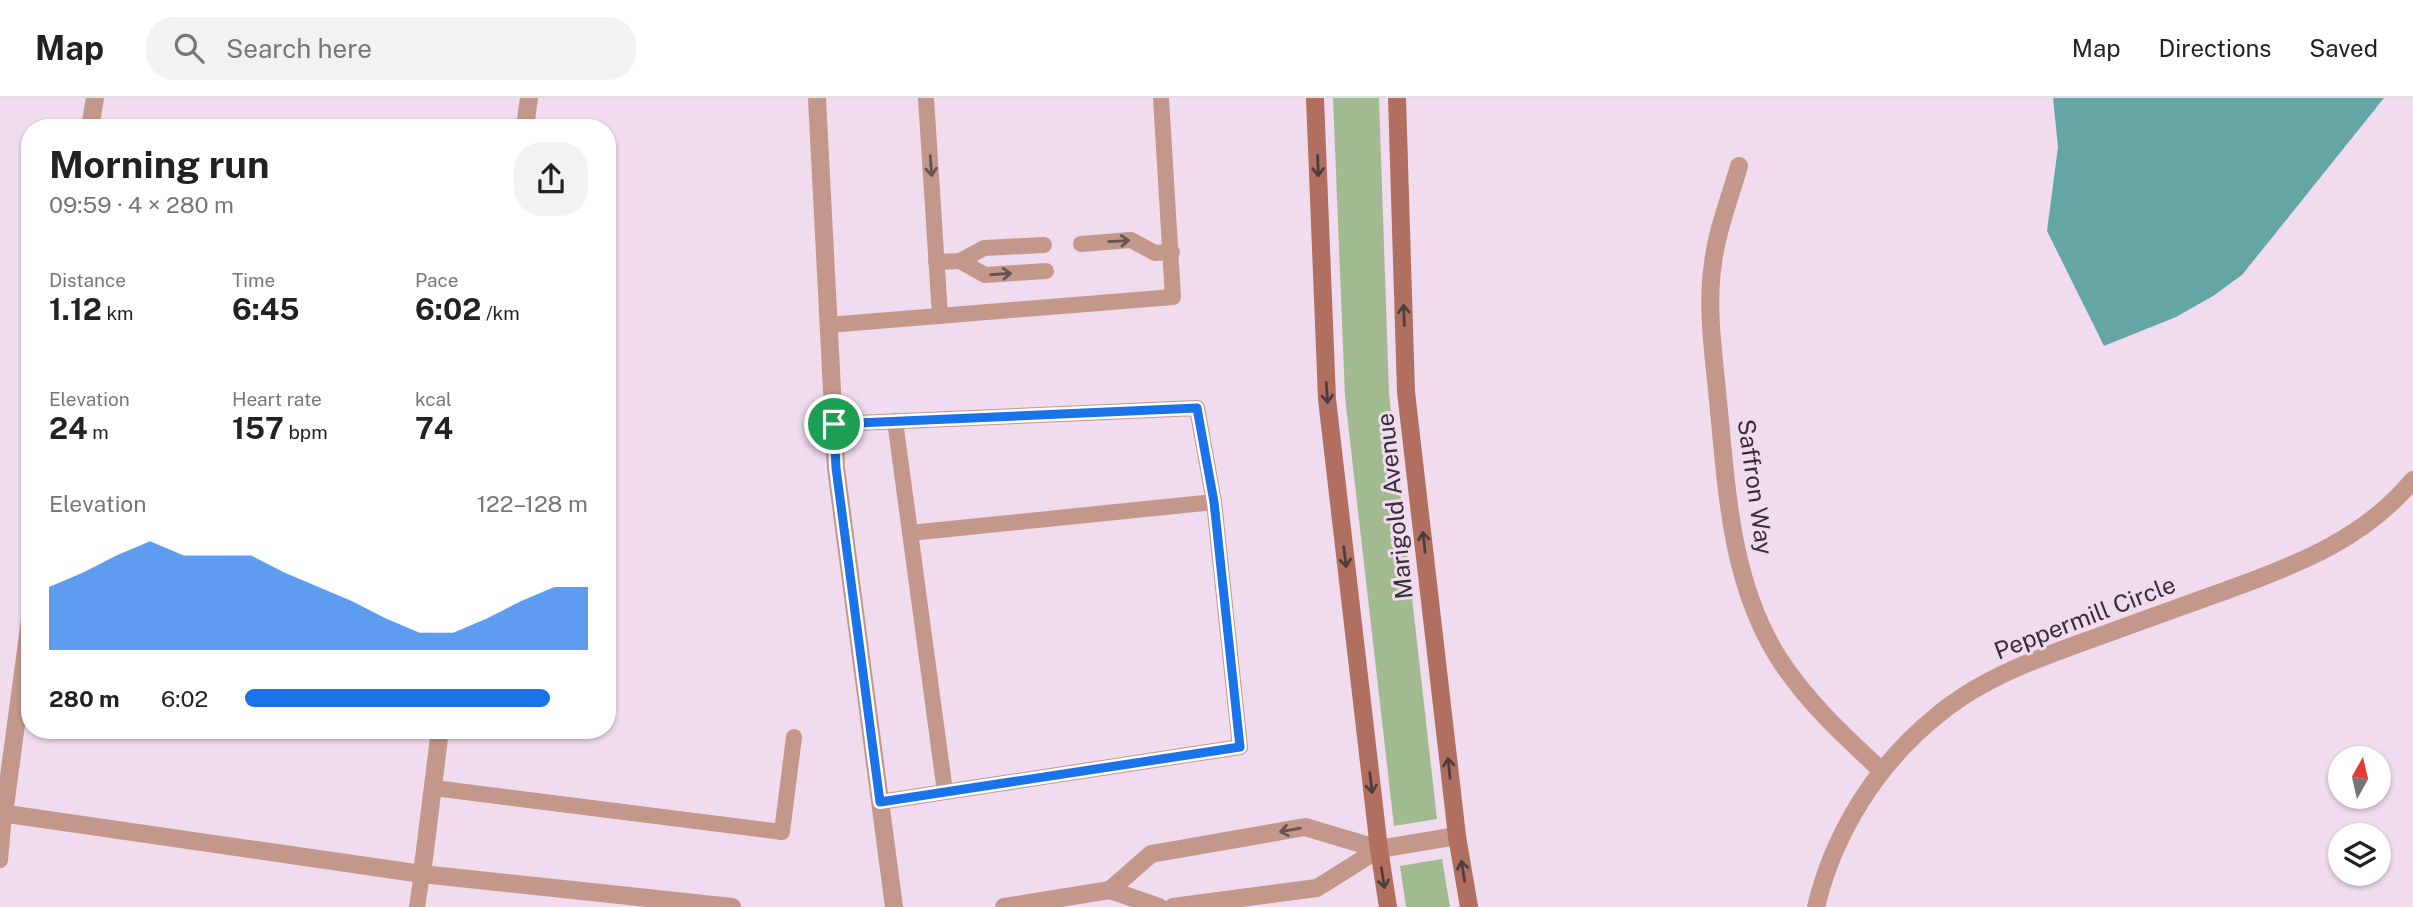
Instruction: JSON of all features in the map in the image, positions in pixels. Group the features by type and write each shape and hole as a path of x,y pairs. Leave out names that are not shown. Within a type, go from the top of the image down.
{"main road":[{"path":"1315,98 1327,399 1388,907"},
{"name":"Marigold Avenue","path":"1397,98 1406,392 1457,836 1469,907"}],"street":[{"path":"92,119 95,98"},
{"path":"526,119 528,98"},
{"path":"817,98 836,468 894,907"},
{"name":"Saffron Way","path":"1739,166 1718,237 1710,298 1733,540 1748,593 1778,657 1834,727 1882,771"},
{"name":"Peppermill Circle","path":"1816,907 1835,849 1857,807 1882,771 1913,736 1940,712 2010,671 2311,558 2356,533 2381,513 2413,480"},
{"path":"21,682 2,813 422,874 732,907"},
{"path":"422,874 439,739"},
{"path":"1110,890 1151,855 1305,827 1379,849"},
{"path":"1173,907 1317,888 1379,849 1457,836"},
{"path":"1004,907 1110,890 1159,907"}],"lane":[{"path":"926,98 940,316"},
{"path":"828,325 1173,297 1161,98"},
{"path":"1081,244 1131,240 1155,253 1172,252"},
{"path":"936,262 960,261 984,248 1044,245"},
{"path":"960,261 985,275 1046,271"},
{"path":"834,424 1197,408 1214,502 1240,747 880,802"},
{"path":"895,421 945,792"},
{"path":"910,533 1214,502"},
{"path":"434,788 782,832 794,737"},
{"path":"0,860 2,813"},
{"path":"417,907 422,874"}],"shaded area":[{"path":"1333,98 1379,98 1389,394 1437,819 1394,826 1345,397"},
{"path":"2053,98 2384,98 2242,275 2213,296 2176,317 2104,346 2047,231 2058,147"},
{"path":"1442,859 1450,907 1406,907 1400,866"}],"route":[{"path":"1197,408 1214,502 1240,747 880,802 836,468 834,424 1197,408"}]}
